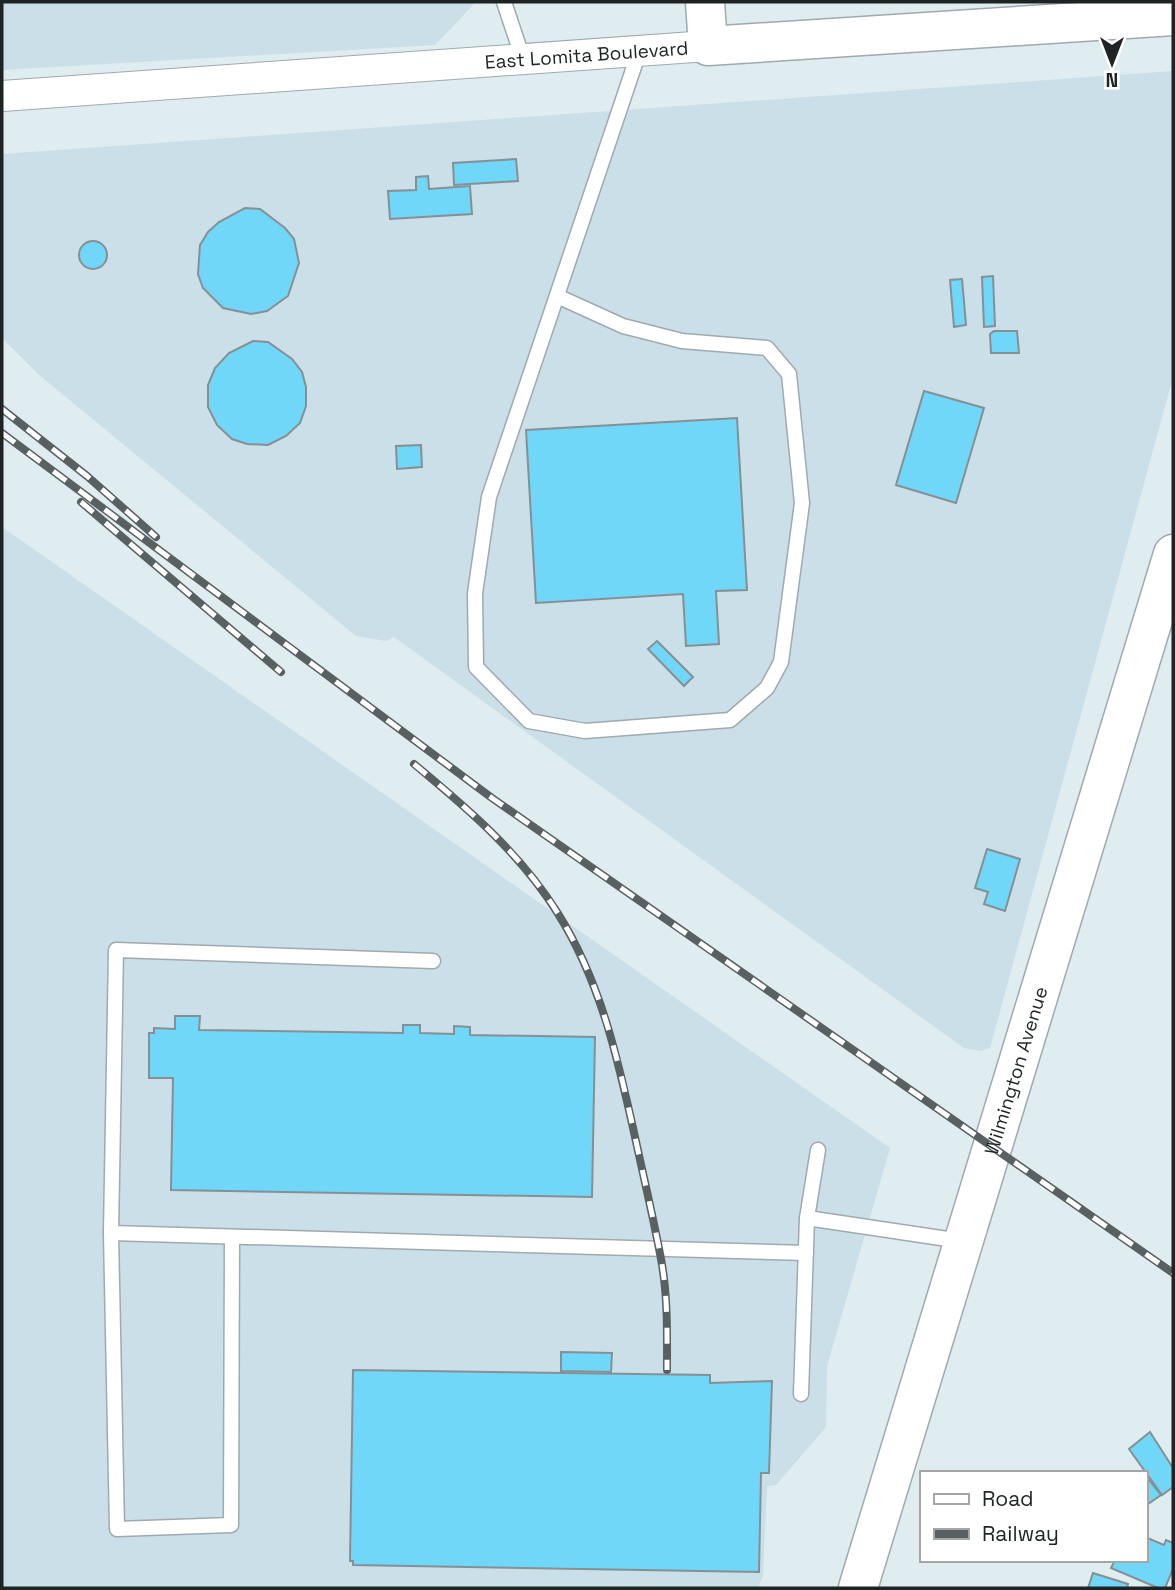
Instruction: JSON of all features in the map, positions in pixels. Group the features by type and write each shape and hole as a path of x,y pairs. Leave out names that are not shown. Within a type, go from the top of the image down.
{"main road":[{"path":"705,2 708,46"},
{"name":"East Lomita Boulevard","path":"708,46 1173,16"},
{"name":"Wilmington Avenue","path":"858,1588 1173,554"}],"street":[{"name":"East Lomita Boulevard","path":"2,96 708,46"}],"lane":[{"path":"505,2 523,59"},
{"path":"557,296 623,326 681,341 767,348 789,374 802,503 780,662 767,688 730,720 585,731 529,721 476,667 475,593 489,497 639,52"},
{"path":"232,1237 231,1525 117,1529 111,1233 116,950 433,961"},
{"path":"801,1394 807,1219 818,1150"},
{"path":"807,1219 963,1241"},
{"path":"111,1233 806,1253"}],"shaded area":[{"path":"2,2 476,2 435,45 2,70"},
{"path":"1173,71 1173,377 990,1048 980,1051 964,1048 394,637 386,641 356,636 38,374 2,338 2,154"},
{"path":"2,527 890,1148 827,1366 826,1427 776,1485 767,1486 763,1576 758,1588 2,1588"}],"building":[{"path":"516,159 518,181 454,185 453,163"},
{"path":"428,176 429,189 470,186 472,214 390,219 388,191 416,190 416,177"},
{"path":"245,208 260,209 285,228 294,239 299,263 288,296 267,311 251,314 223,308 203,288 198,274 200,245 208,232 219,222"},
{"path":"93,241 103,245 107,255 103,265 93,269 83,265 79,255 83,245"},
{"path":"993,276 995,326 984,327 982,277"},
{"path":"962,279 966,325 954,327 950,280"},
{"path":"994,331 1017,331 1019,353 991,353 990,334"},
{"path":"253,341 268,342 292,359 302,372 306,387 306,406 300,423 286,436 268,445 247,444 232,439 217,425 208,407 208,385 215,368 229,353"},
{"path":"924,391 984,408 956,503 896,485"},
{"path":"737,418 747,590 716,591 719,644 686,646 683,594 536,603 526,430"},
{"path":"421,445 422,467 397,469 396,446"},
{"path":"657,641 693,677 684,686 648,649"},
{"path":"987,849 1020,859 1005,911 984,904 988,892 975,888"},
{"path":"175,1016 200,1016 199,1030 403,1033 403,1025 420,1025 420,1033 454,1034 454,1026 470,1027 470,1035 595,1037 592,1197 171,1190 173,1078 149,1078 149,1033 154,1033 154,1028 175,1029"},
{"path":"561,1352 612,1353 611,1372 561,1371"},
{"path":"353,1370 710,1375 710,1383 772,1381 769,1473 761,1473 759,1572 353,1565 353,1561 350,1561"},
{"path":"1150,1432 1173,1468 1173,1487 1162,1495 1129,1449"},
{"path":"1147,1478 1161,1495 1147,1505"},
{"path":"1147,1538 1164,1545 1166,1540 1173,1543 1173,1569 1165,1588 1158,1588 1111,1568 1114,1562 1147,1562"},
{"path":"1093,1573 1128,1584 1127,1588 1088,1588"}],"railway":[{"path":"2,409 87,476 156,537"},
{"path":"2,433 492,798 1173,1273"},
{"path":"81,502 281,672"},
{"path":"414,764 473,815 526,870 557,912 586,967 616,1055 658,1245 666,1301 667,1370"}]}
